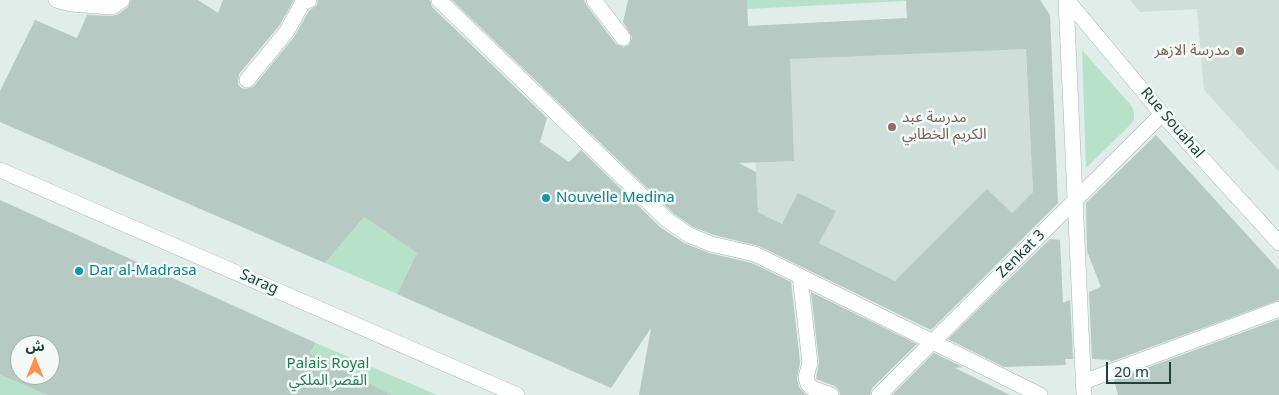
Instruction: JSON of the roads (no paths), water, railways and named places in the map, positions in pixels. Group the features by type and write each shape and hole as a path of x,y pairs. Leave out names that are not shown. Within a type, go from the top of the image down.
{"street":[{"path":"56,0 71,4 112,7 122,0"},
{"path":"247,80 287,31 302,4 309,0"},
{"path":"439,0 667,220 689,235 711,244 755,254 1040,395"},
{"path":"594,0 623,38"},
{"path":"1067,0 1074,201 1084,389 1279,308"},
{"name":"Rue Souahal","path":"1067,0 1162,114 1279,243"},
{"name":"Zenkat 3","path":"879,395 1162,114"},
{"name":"Sarag","path":"0,170 517,395"},
{"path":"800,276 810,363 806,377 808,384 812,388 831,395"}],"place":[{"name":"مدرسة الازهر","path":"1240,51"},
{"name":"مدرسة عبد الكريم الخطابي","path":"892,127"},
{"name":"Nouvelle Medina","path":"546,198"},
{"name":"Dar al-Madrasa","path":"79,271"}],"park label":[{"name":"Palais Royal القصر الملكي","path":"328,372"}]}
